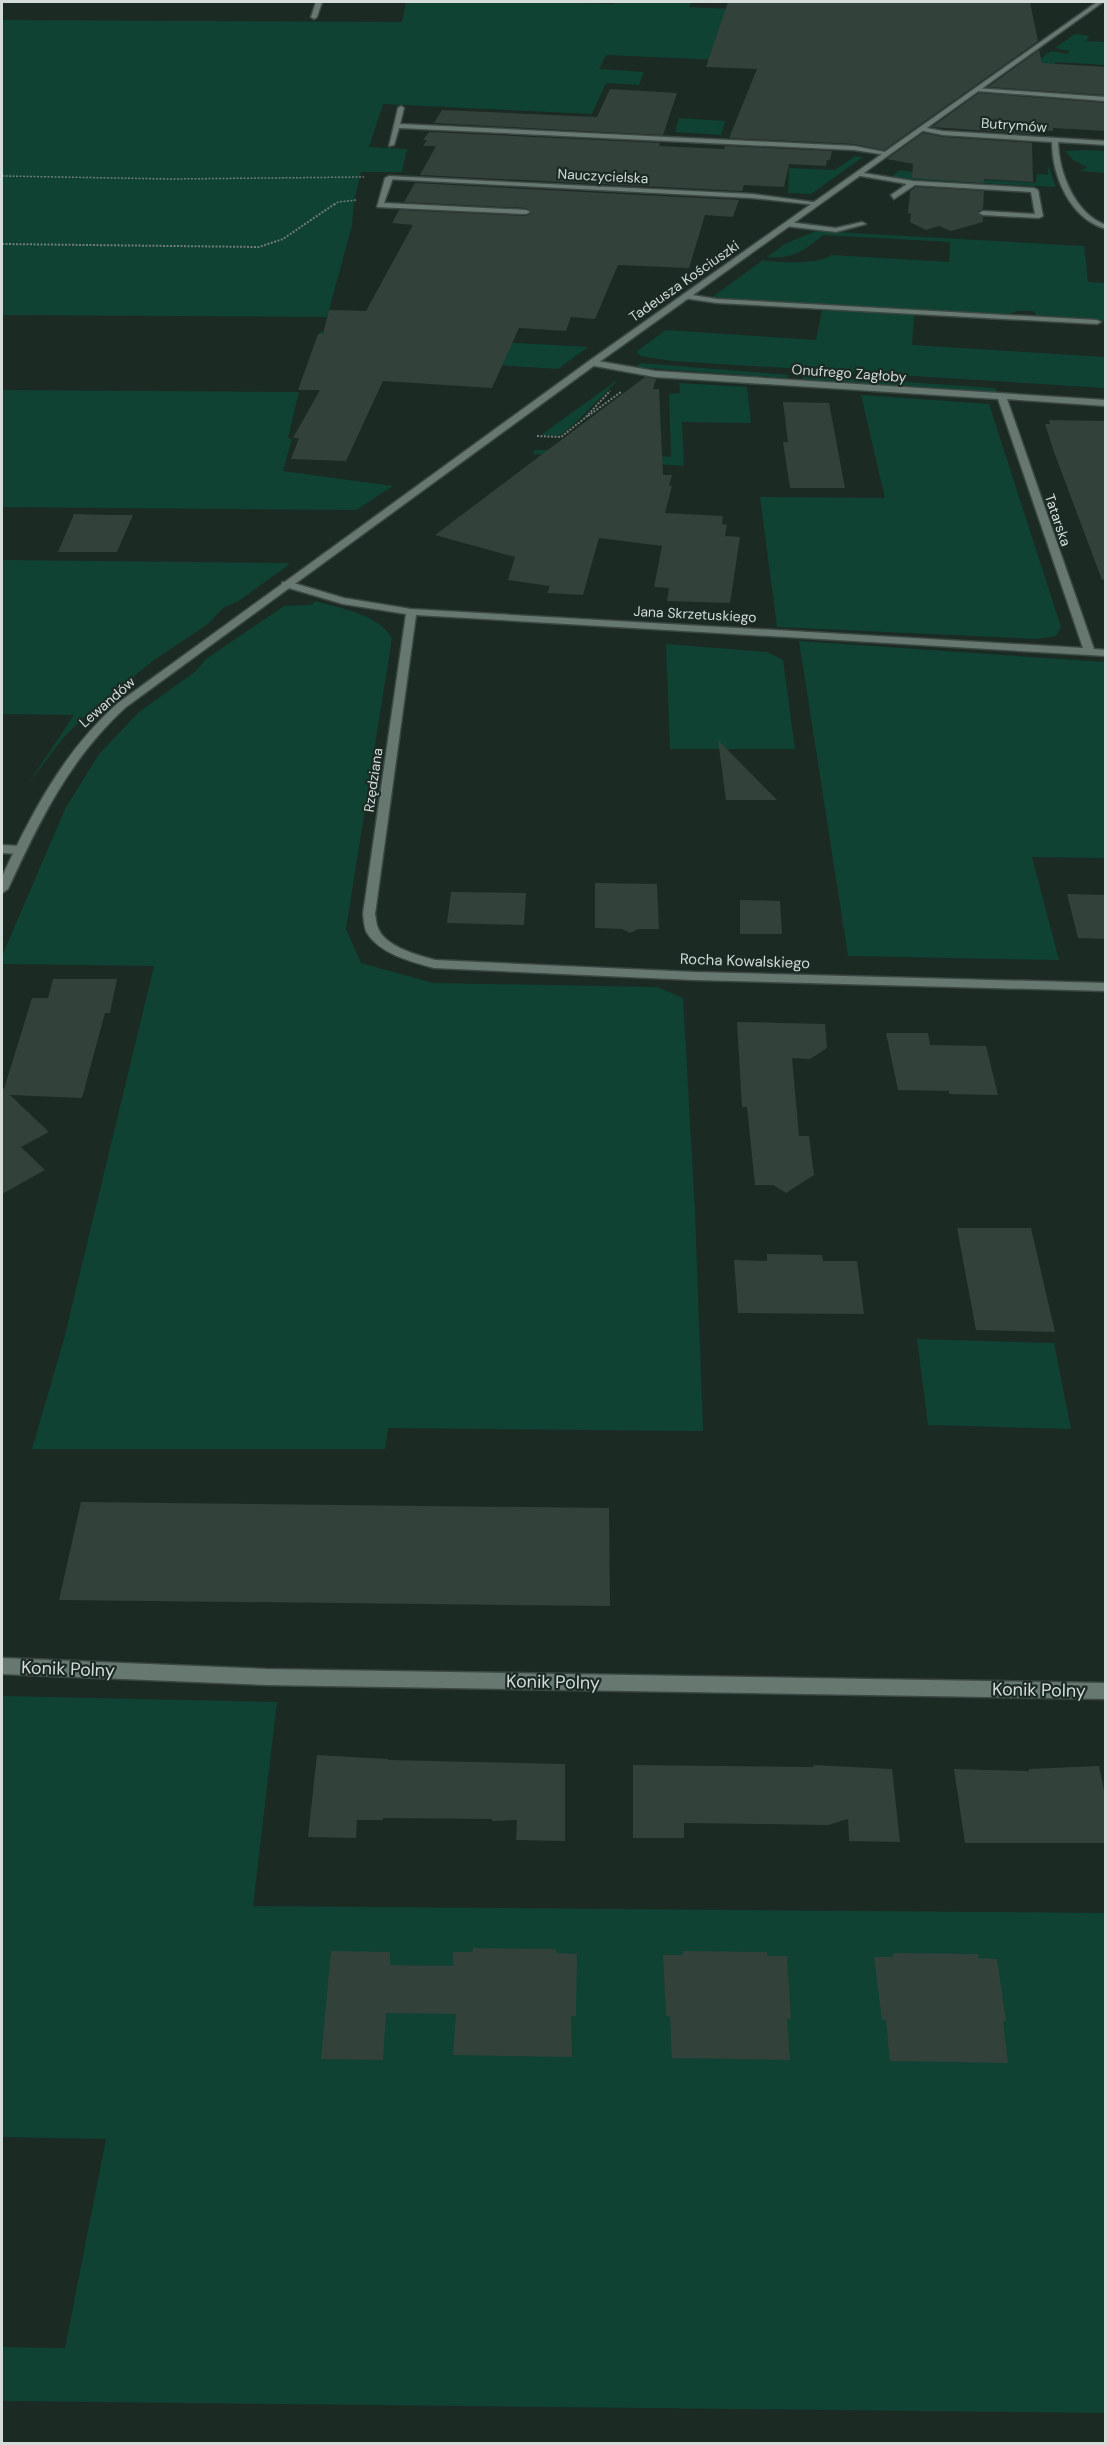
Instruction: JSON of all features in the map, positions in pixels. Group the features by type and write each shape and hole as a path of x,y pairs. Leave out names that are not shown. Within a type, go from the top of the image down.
{"street":[{"path":"314,17 319,2"},
{"name":"Tadeusza Kościuszki","path":"286,584 592,363 1100,2"},
{"path":"977,89 1106,99"},
{"path":"391,146 401,108"},
{"path":"396,126 854,148 887,153"},
{"name":"Butrymów","path":"921,129 1106,143"},
{"path":"1055,140 1054,151 1059,170 1078,210 1086,218 1106,227"},
{"path":"857,174 913,183 1034,190 1039,216 983,213"},
{"path":"389,178 380,205 526,212"},
{"name":"Nauczycielska","path":"389,178 763,196 816,203"},
{"path":"894,197 913,183"},
{"path":"788,224 836,230 862,224"},
{"path":"686,296 717,301 1097,322"},
{"name":"Onufrego Zagłoby","path":"592,363 655,374 1106,403"},
{"name":"Tatarska","path":"1002,397 1090,652"},
{"name":"Jana Skrzetuskiego","path":"286,584 343,601 411,612 1106,652"},
{"name":"Lewandów","path":"2,889 58,776 71,757 101,724 128,700 286,584"},
{"name":"Rzędziana","path":"387,945 372,931 369,914 411,612"},
{"path":"2,849 20,850"},
{"name":"Rocha Kowalskiego","path":"387,945 408,956 435,964 498,968 1106,987"},
{"name":"Konik Polny","path":"2,1666 266,1677 1106,1691"}],"path":[{"path":"2,176 389,178"},
{"path":"2,244 259,247 283,239 338,202 356,200"},
{"path":"585,418 615,386"},
{"path":"530,435 561,437 624,390"}],"green space":[{"path":"406,2 613,4 614,2 692,2 689,7 879,16 721,60 606,55 599,69 644,72 639,85 606,83 592,114 383,104 369,147 407,149 402,172 361,172 354,201 352,226 327,317 2,315 2,20 402,22"},
{"path":"1075,34 1090,36 1085,41 1105,42 1105,65 1057,62 1050,66 1033,64 1051,51 1067,54 1070,51 1055,48"},
{"path":"679,118 725,122 721,135 675,132"},
{"path":"1065,151 1105,151 1105,173 1081,171 1087,167 1073,160"},
{"path":"855,156 863,157 811,194 788,193 789,168 835,170"},
{"path":"1048,165 1056,187 890,178 900,170 951,178 1036,183 1037,174 1048,175"},
{"path":"816,231 1084,246 1088,282 1105,283 1105,321 1037,317 1034,311 1017,311 1007,315 711,298 763,260 808,262 831,255 949,262 950,242 823,235 798,253 784,257 767,257 785,244"},
{"path":"822,310 914,315 912,345 1105,357 1105,388 672,361 641,356 636,352 666,330 816,340"},
{"path":"320,332 588,347 558,369 313,353"},
{"path":"641,363 789,375 786,378 635,367"},
{"path":"801,375 995,388 997,392 803,379"},
{"path":"620,378 559,436 541,435"},
{"path":"679,383 747,387 751,423 682,422 684,466 533,454 535,450 547,450 671,457 669,394 680,393"},
{"path":"2,390 299,392 288,438 292,439 283,471 393,486 356,510 2,507"},
{"path":"861,395 989,404 1061,627 1056,636 1038,639 777,627 760,497 885,498"},
{"path":"2,560 290,564 237,602 223,608 208,624 154,660 87,714 64,737 28,784 74,715 2,714"},
{"path":"316,601 368,618 378,623 392,638 346,929 361,963 433,983 657,987 683,998 695,1211 703,1431 388,1428 385,1449 32,1449 64,1339 154,966 2,964 2,956 66,807 99,754 139,712 196,671 206,659 284,606 311,605"},
{"path":"799,641 1105,662 1105,858 1032,857 1059,960 848,956"},
{"path":"666,644 768,652 783,660 795,749 670,749"},
{"path":"917,1339 1054,1343 1071,1429 928,1425"},
{"path":"2,1696 277,1702 253,1906 1105,1913 1105,2413 2,2401 2,2347 65,2348 106,2139 2,2137"}],"building":[{"path":"728,2 1030,2 1038,41 884,150 854,144 729,138 757,69 706,67"},
{"path":"1039,50 1042,63 1106,67 1106,95 988,87"},
{"path":"610,89 677,93 663,135 434,123 442,110 597,117"},
{"path":"979,93 1106,103 1106,131 1053,128 1053,131 1032,130 1032,134 932,127"},
{"path":"429,132 660,143 659,146 724,149 725,146 832,151 826,166 789,164 784,187 744,185 742,191 420,175 436,146 423,146 427,140 423,140"},
{"path":"923,133 943,137 1032,143 1033,182 984,179 984,183 912,178 913,164 887,159"},
{"path":"415,183 739,200 733,217 705,215 689,268 618,265 595,319 571,317 566,331 519,328 492,388 383,381 346,461 291,459 299,438 293,438 320,390 298,390 318,334 323,334 329,310 366,311 413,225 392,223 399,210 526,216 532,213 526,208 404,202"},
{"path":"916,187 984,191 983,209 977,212 983,217 983,222 951,231 939,226 926,230 910,222 911,214 908,213 910,191"},
{"path":"645,377 656,379 653,389 659,389 663,475 672,475 669,486 672,486 665,513 723,516 722,524 727,525 725,536 740,537 730,603 667,601 669,588 654,587 662,546 599,538 583,595 547,593 550,586 508,580 515,557 435,535"},
{"path":"783,402 829,403 845,488 790,488 783,442 788,442"},
{"path":"1049,420 1106,421 1106,579 1102,580 1054,452 1045,424 1050,424"},
{"path":"74,514 133,515 117,552 58,552"},
{"path":"718,740 777,800 726,800"},
{"path":"595,883 657,884 659,929 638,929 630,933 622,929 595,928"},
{"path":"451,892 526,893 524,925 447,923"},
{"path":"1067,894 1106,895 1106,939 1078,938"},
{"path":"740,900 780,901 782,934 740,934"},
{"path":"53,979 117,979 110,1013 105,1013 82,1098 10,1095 49,1132 21,1147 45,1170 2,1194 2,1087 4,1089 32,998 48,998"},
{"path":"737,1022 825,1024 827,1048 810,1059 792,1058 799,1136 809,1136 814,1175 786,1193 773,1185 755,1185 747,1107 742,1107"},
{"path":"886,1033 928,1033 930,1045 986,1046 998,1095 898,1090"},
{"path":"957,1228 1031,1228 1055,1332 976,1330"},
{"path":"767,1254 822,1255 823,1261 857,1261 864,1314 738,1313 734,1260 767,1261"},
{"path":"81,1502 609,1508 610,1606 59,1600"},
{"path":"317,1755 388,1760 565,1764 565,1841 516,1840 517,1820 492,1821 492,1819 383,1818 383,1820 357,1820 356,1838 308,1837"},
{"path":"633,1765 814,1767 813,1765 892,1769 900,1842 849,1841 848,1819 828,1825 684,1823 684,1838 633,1838"},
{"path":"1099,1766 1106,1800 1106,1843 965,1843 954,1769 1029,1771 1029,1769"},
{"path":"473,1948 556,1949 557,1953 577,1954 576,2016 571,2016 572,2057 453,2055 456,2014 386,2013 383,2060 321,2059 331,1951 390,1952 390,1965 453,1966 453,1952 472,1952"},
{"path":"683,1951 767,1952 768,1956 787,1956 791,2019 787,2019 790,2060 672,2058 670,2017 666,2016 663,1955 683,1955"},
{"path":"893,1953 978,1954 978,1958 997,1959 1006,2021 1003,2021 1008,2063 890,2061 886,2020 882,2020 874,1957 893,1957"}]}
